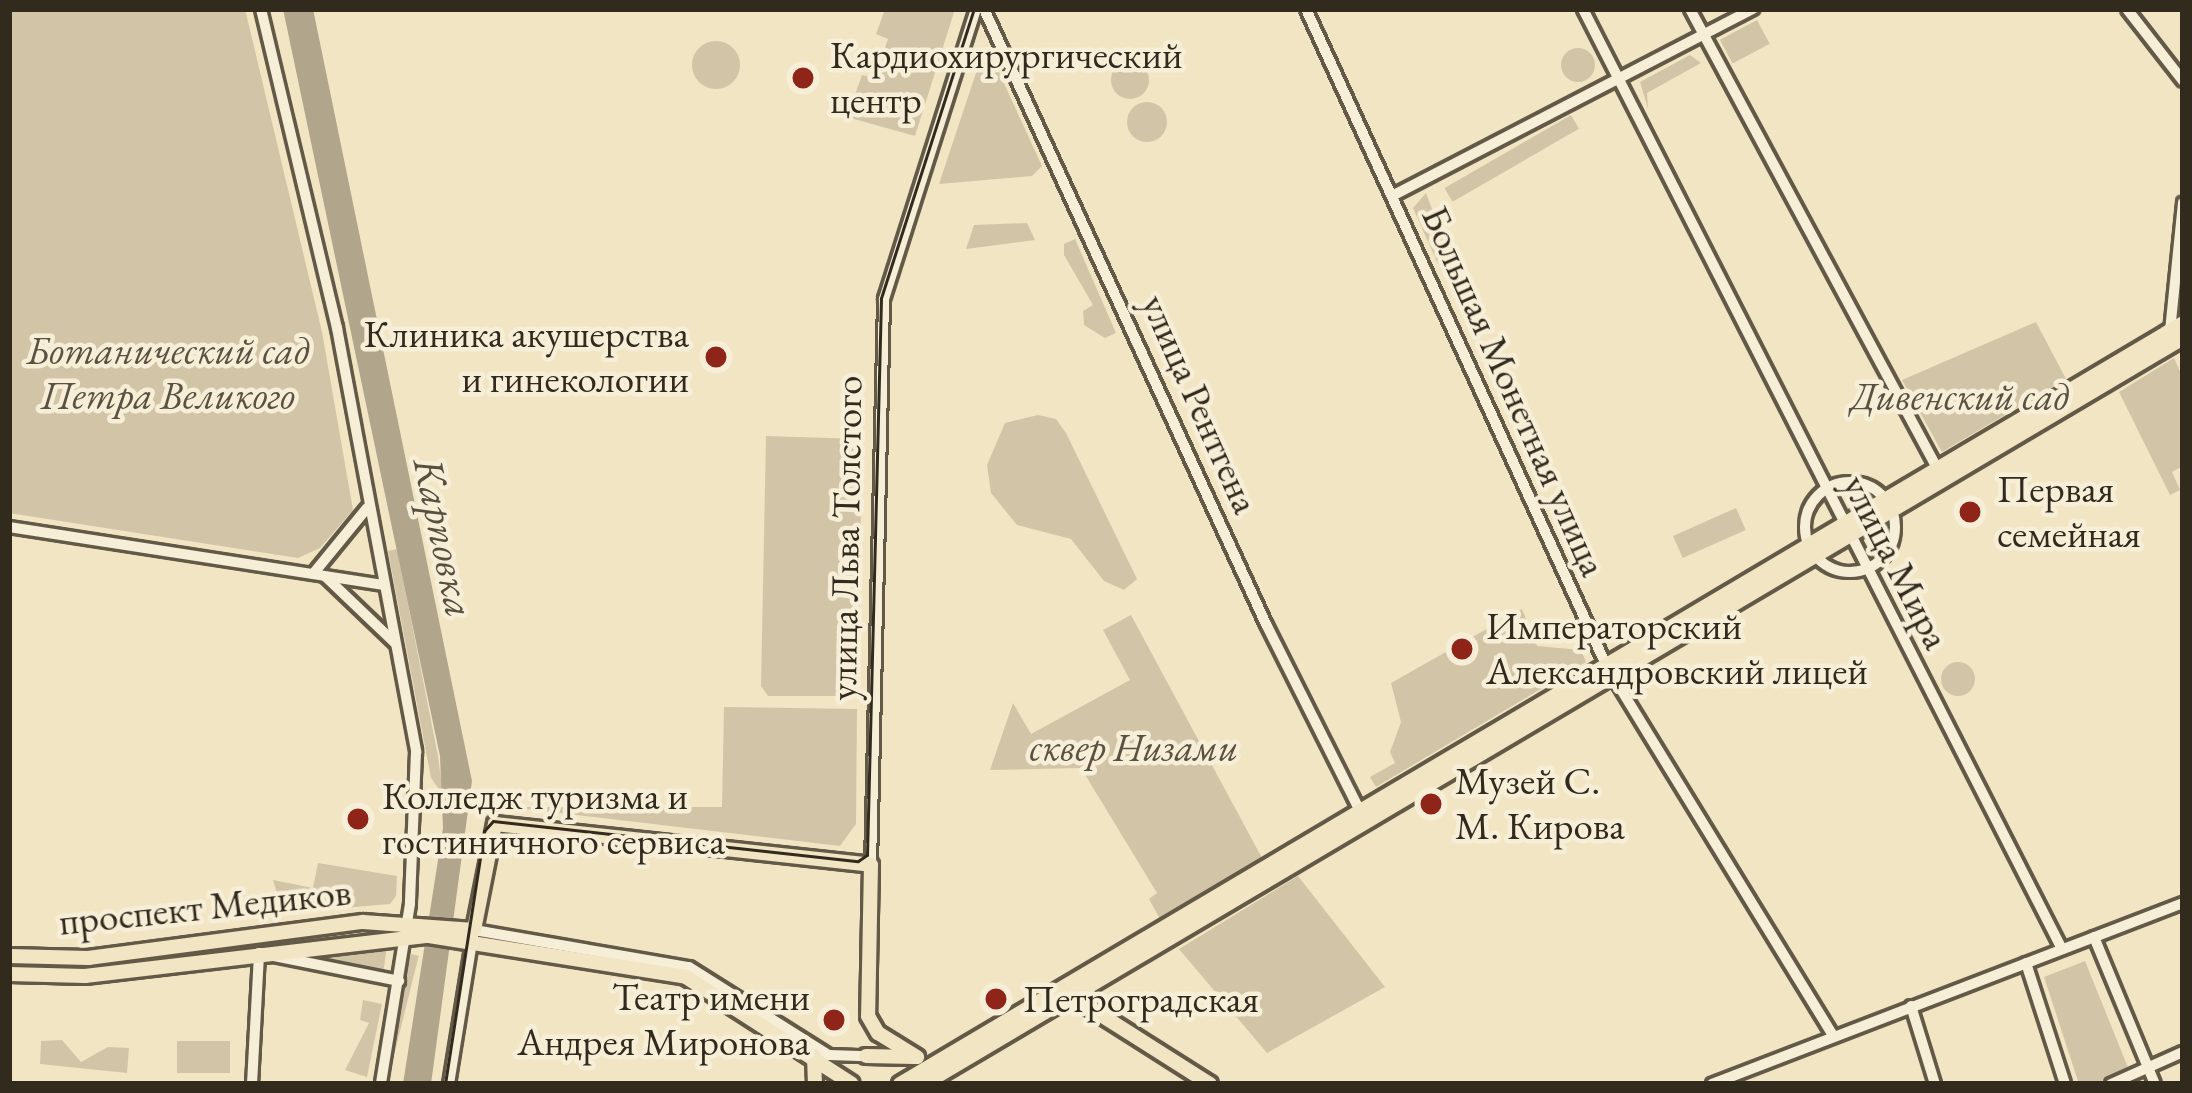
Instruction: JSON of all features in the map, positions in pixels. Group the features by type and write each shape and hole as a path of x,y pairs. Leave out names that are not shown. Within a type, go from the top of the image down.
{"main road":[{"path":"1890,503 1937,468 2179,331"},
{"path":"924,1084 1066,993 2179,331"},
{"path":"465,935 490,826 871,865"},
{"name":"улица Льва Толстого","path":"871,865 867,1006 878,1033 917,1057"},
{"path":"407,928 686,977 854,1084 856,1066 869,1056 945,1057"},
{"name":"проспект Медиков","path":"9,974 86,976 407,928"},
{"name":"проспект Медиков","path":"9,956 88,958 407,928"},
{"path":"900,1084 1066,993"},
{"path":"1066,993 1200,1081"},
{"path":"814,1056 815,1084"}],"street":[{"path":"261,9 337,328 367,508 397,645 419,792 407,928 382,1084"},
{"name":"улица Рентгена","path":"980,9 1363,816"},
{"name":"улица Льва Толстого","path":"871,865 884,299 980,9"},
{"name":"Большая Монетная улица","path":"1306,9 1608,670 1833,1035"},
{"name":"улица Мира","path":"1583,9 2062,949"},
{"path":"1690,9 1937,468"},
{"path":"1392,196 1753,9"},
{"path":"2127,9 2183,81"},
{"path":"2179,331 2183,202"},
{"path":"1824,488 1874,488 1890,503 1896,524 1868,572 1827,565 1812,549 1804,526 1824,488"},
{"path":"319,574 367,508"},
{"path":"9,527 383,585"},
{"path":"319,574 397,645"},
{"path":"1712,1084 2182,906"},
{"path":"448,1084 465,935 689,967 829,1055 869,1056"},
{"path":"2094,937 2155,1084"},
{"path":"252,1084 259,952 399,980"},
{"path":"2026,963 2065,1084"},
{"path":"1911,1006 1935,1084"},
{"path":"2111,1084 2183,1052"}],"green space":[{"name":"Ботанический сад Петра Великого","path":"9,9 245,9 322,332 353,510 320,548 298,558 9,513"},
{"path":"885,9 955,9 915,136 847,117 862,75 874,78 888,39 876,34"},
{"path":"1757,20 1770,44 1733,64 1720,40"},
{"path":"716,41 733,48 740,65 733,82 716,89 699,82 692,65 699,48"},
{"path":"1578,48 1590,53 1595,65 1590,77 1578,82 1566,77 1561,65 1566,53"},
{"path":"1690,55 1701,63 1647,93 1648,109 1640,82"},
{"path":"1130,61 1143,67 1149,80 1143,93 1130,99 1117,93 1111,80 1117,67"},
{"path":"997,68 1042,166 1032,176 939,184 977,70"},
{"path":"1147,102 1161,108 1167,122 1161,136 1147,142 1133,136 1127,122 1133,108"},
{"path":"1571,115 1579,129 1453,202 1445,188"},
{"path":"1426,193 1450,258 1438,264 1413,208"},
{"path":"1027,223 1035,240 966,249 974,225"},
{"path":"1075,239 1116,333 1105,338 1084,325 1083,311 1093,305 1064,255 1064,244"},
{"name":"Дивенский сад","path":"2036,322 2066,379 1942,452 1902,380"},
{"path":"2174,358 2183,378 2183,466 2172,472 2180,490 2170,495 2119,392"},
{"path":"1038,415 1056,419 1066,433 1137,579 1124,590 1104,581 1071,539 1017,525 991,493 987,465 1005,423"},
{"path":"766,436 862,439 858,696 768,696 761,686"},
{"path":"1736,508 1746,530 1683,558 1673,536"},
{"path":"397,549 443,795 431,778 388,551"},
{"path":"1522,609 1537,646 1581,650 1586,662 1376,787 1370,777 1395,763 1390,752 1401,722 1391,683"},
{"name":"сквер Низами","path":"1131,615 1262,858 1160,919 1149,899 1157,893 1081,768 990,770 1013,703 1031,734 1130,680 1103,630"},
{"path":"1958,662 1970,667 1975,679 1970,691 1958,696 1946,691 1941,679 1946,667"},
{"path":"724,707 857,709 856,824 840,846 508,807 722,807"},
{"path":"318,863 397,876 396,896 390,904 283,913 273,880 313,888"},
{"path":"1298,876 1385,987 1267,1053 1179,949"},
{"path":"387,946 383,974 309,959 309,957"},
{"path":"411,954 419,956 387,1084 379,1082"},
{"path":"2085,961 2129,1070 2094,1084 2079,1084 2044,977"},
{"path":"363,1000 382,1004 367,1077 345,1070 369,1023 360,1020"},
{"path":"62,1040 81,1062 108,1047 129,1048 127,1073 40,1064 41,1041"},
{"path":"177,1041 230,1041 230,1073 177,1073"}],"shaded area":[{"name":"Карповка","path":"283,9 313,9 472,781 431,1084 403,1084 443,828 440,756"}],"tram line":[{"path":"445,1084 484,831 493,821 858,861 867,855 881,298 974,9"}],"place":[{"name":"Кардиохирургический центр","path":"803,78"},
{"name":"Клиника акушерства и гинекологии","path":"716,357"},
{"name":"Первая семейная","path":"1970,512"},
{"name":"Императорский Александровский лицей","path":"1462,649"},
{"name":"Музей С. М. Кирова","path":"1431,804"},
{"name":"Колледж туризма и гостиничного сервиса","path":"358,819"},
{"name":"Петроградская","path":"996,999"},
{"name":"Театр имени Андрея Миронова","path":"834,1020"}]}
